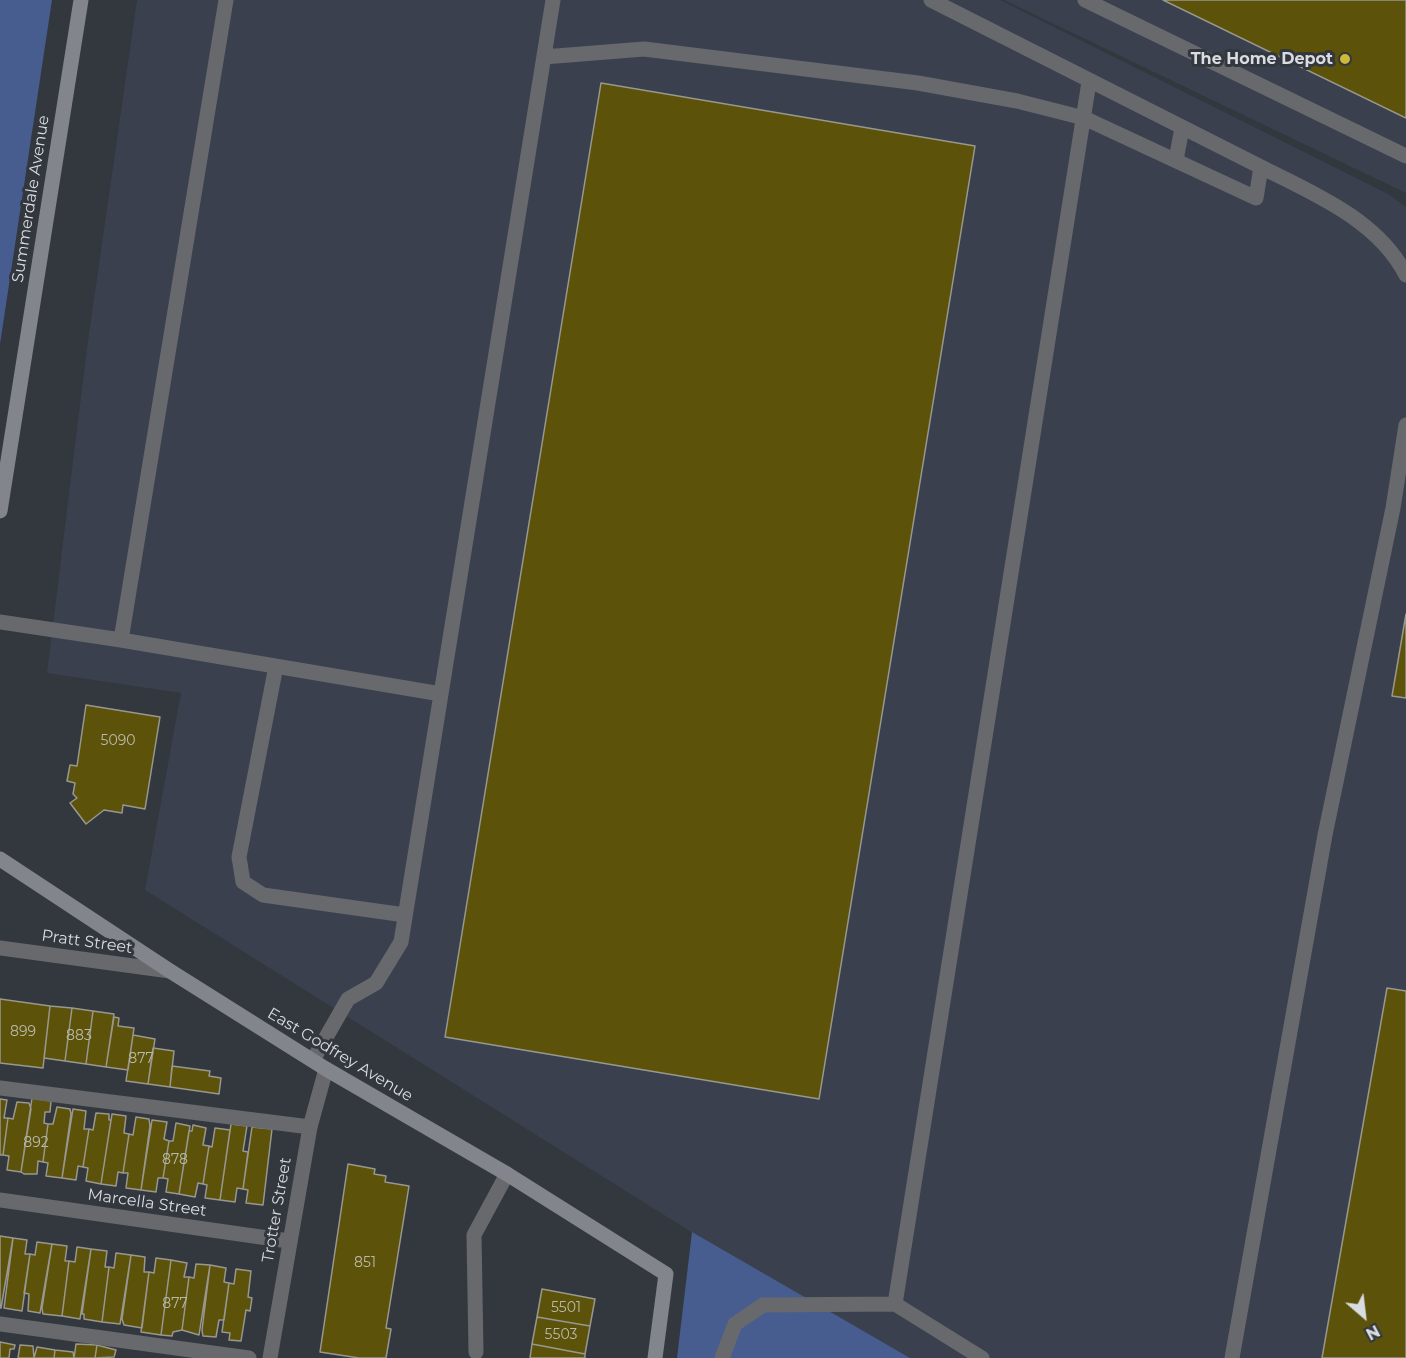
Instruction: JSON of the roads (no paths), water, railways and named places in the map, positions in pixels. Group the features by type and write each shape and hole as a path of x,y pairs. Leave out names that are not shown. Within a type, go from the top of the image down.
{"street":[{"name":"Summerdale Avenue","path":"0,511 81,0"},
{"path":"121,640 226,0"},
{"name":"Trotter Street","path":"270,1358 319,1065 348,999 376,983 401,942 553,0"},
{"path":"930,0 1089,82 1320,196 1371,231 1406,275"},
{"path":"1085,0 1406,156"},
{"path":"544,57 644,49 918,83 1017,101 1084,118 1256,198 1261,166"},
{"path":"895,1304 1089,82"},
{"path":"1176,160 1182,128"},
{"path":"1232,1358 1325,835 1393,508 1406,424"},
{"path":"0,622 441,694"},
{"path":"276,666 239,857 243,882 263,895 405,915"},
{"name":"East Godfrey Avenue","path":"0,859 170,971 319,1065 507,1174 666,1274 655,1358"},
{"name":"Pratt Street","path":"0,948 170,971"},
{"path":"0,1088 310,1127"},
{"path":"476,1352 474,1234 507,1174"},
{"name":"Marcella Street","path":"0,1200 289,1241"},
{"path":"722,1358 735,1324 763,1305 895,1304 982,1358"},
{"path":"0,1324 249,1358"}],"place":[{"name":"The Home Depot","path":"1345,59"}]}
